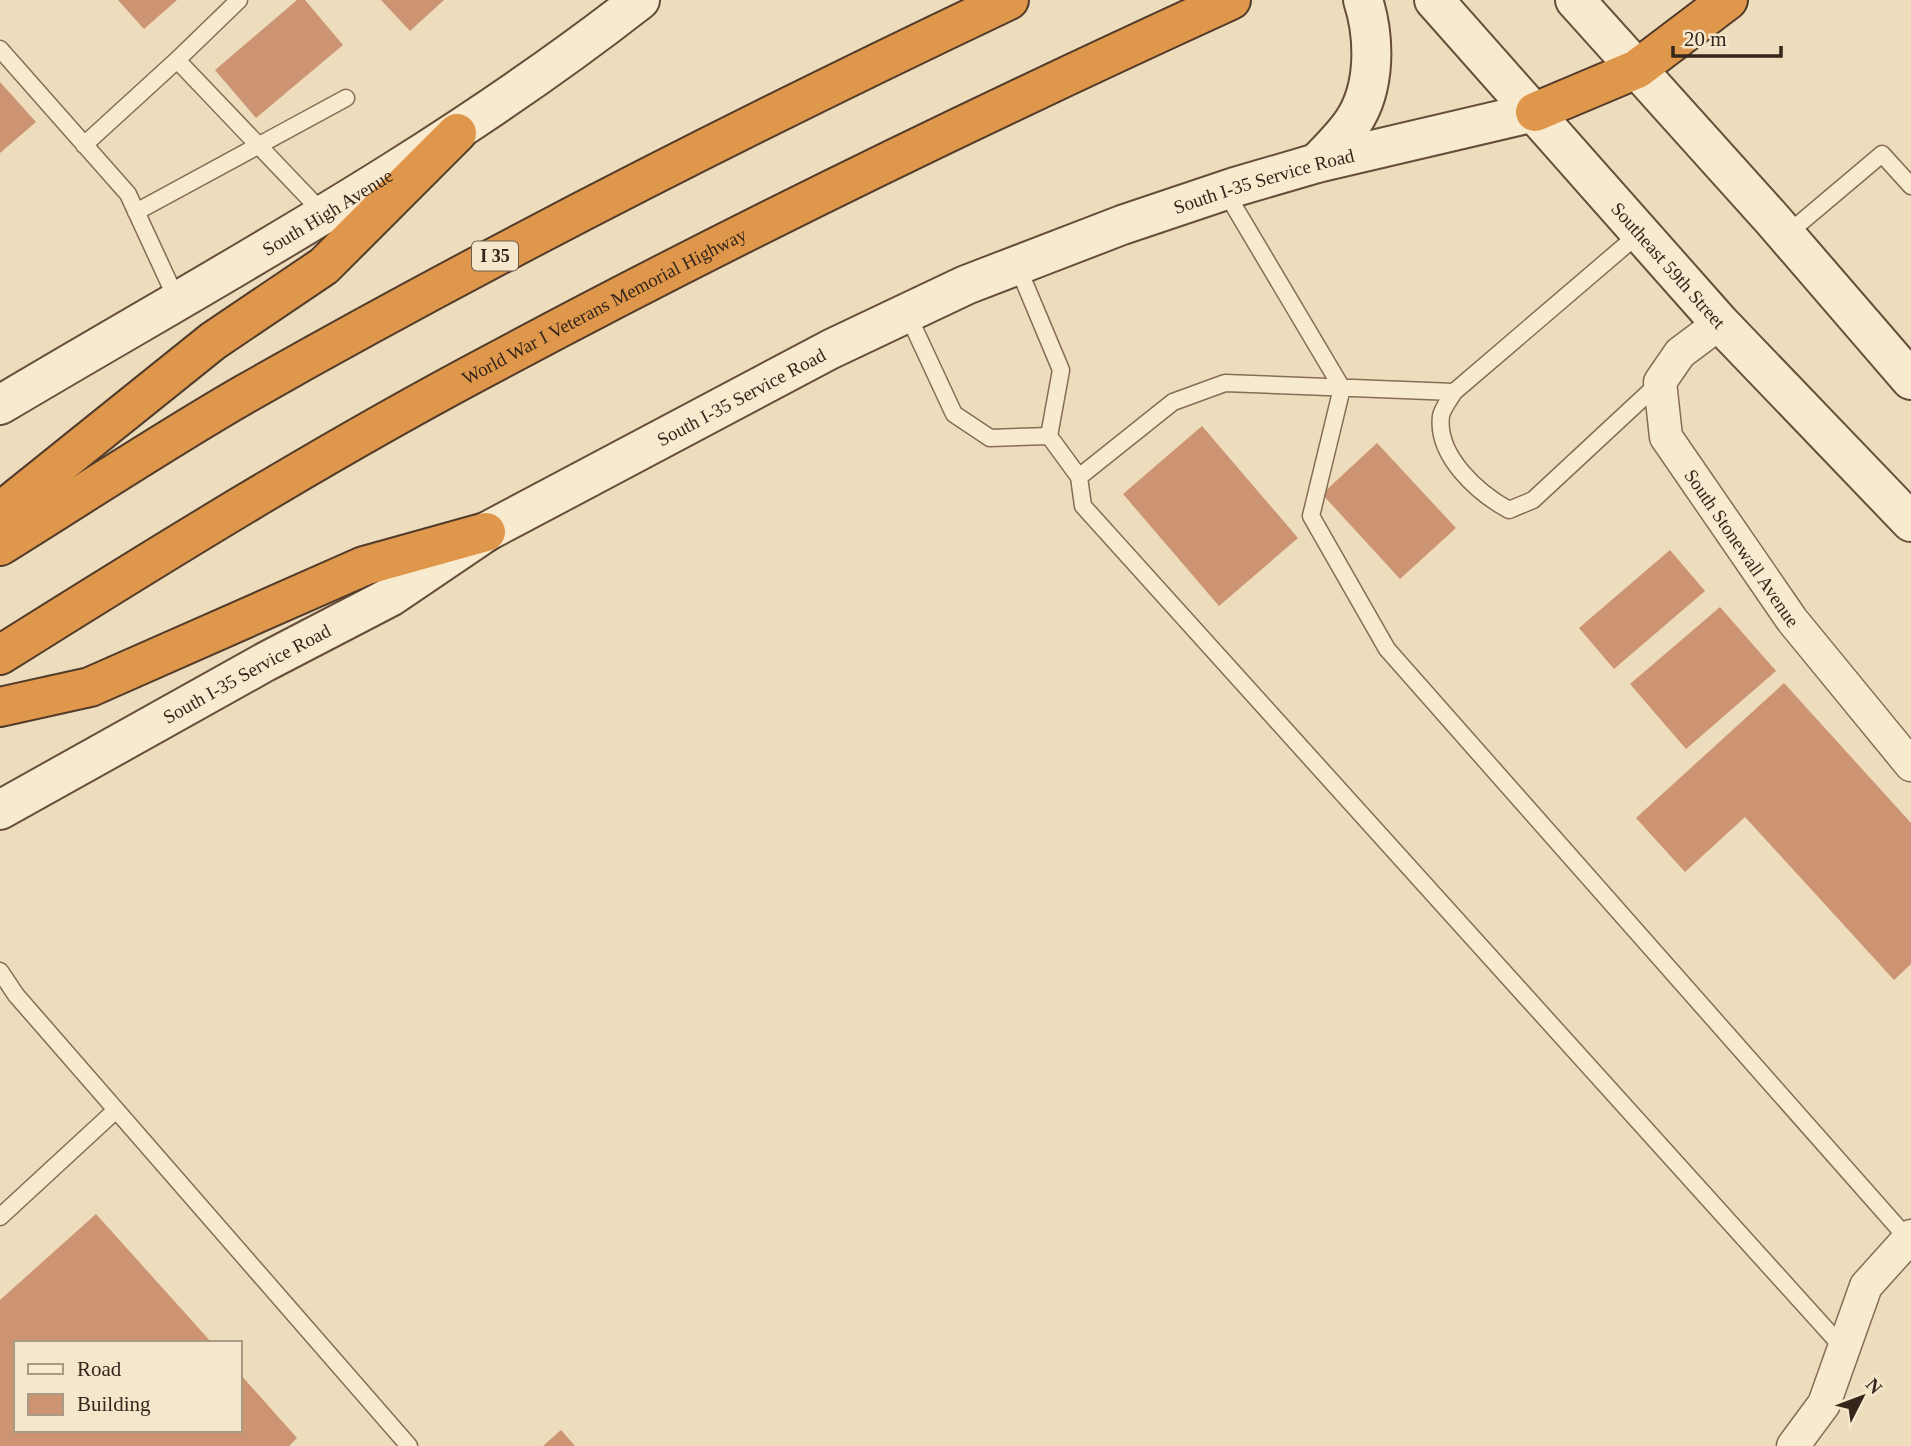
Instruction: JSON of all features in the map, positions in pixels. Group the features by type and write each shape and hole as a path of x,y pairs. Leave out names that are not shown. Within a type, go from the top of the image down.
{"highway":[{"name":"I 35","path":"0,546 243,396 488,260 651,174 1009,0"},
{"path":"1535,112 1637,69 1728,0"},
{"name":"World War I Veterans Memorial Highway","path":"0,655 173,546 498,360 885,162 1217,6"},
{"path":"0,512 213,341 324,266 457,133"},
{"path":"0,707 90,687 364,566 486,532"}],"main road":[{"name":"South High Avenue","path":"0,405 457,133 562,61 640,0"},
{"path":"1317,163 1354,121 1370,75 1372,29 1363,0"},
{"name":"Southeast 59th Street","path":"1434,0 1720,323 1911,522"},
{"path":"1576,0 1786,235 1911,380"},
{"name":"South I-35 Service Road","path":"0,810 264,662 390,597 486,532 660,438 907,313 1017,265 1122,225 1225,191 1317,163 1535,112"}],"street":[{"path":"1660,382 1680,353 1720,323"},
{"name":"South Stonewall Avenue","path":"1660,382 1667,437 1792,620 1911,765"},
{"path":"1793,1446 1824,1404 1866,1286 1909,1238"}],"lane":[{"path":"85,145 239,0"},
{"path":"0,49 128,194 177,300"},
{"path":"177,60 323,213"},
{"path":"136,212 346,98"},
{"path":"1786,235 1882,153 1911,186"},
{"path":"1225,191 1342,388 1311,516 1387,649 1909,1238"},
{"path":"1641,232 1454,392 1441,415 1443,446 1485,497 1509,510 1533,500 1660,382"},
{"path":"1017,265 1061,370 1049,436 1079,477 1083,506 1844,1349"},
{"path":"907,313 954,414 990,438 1049,436"},
{"path":"1079,477 1173,402 1225,383 1454,392"},
{"path":"0,971 16,995 409,1446"},
{"path":"0,1217 116,1110"}],"building":[{"path":"118,0 177,0 144,29"},
{"path":"297,0 305,0 343,45 256,118 215,70"},
{"path":"381,0 444,0 410,31"},
{"path":"0,82 36,122 0,153"},
{"path":"1202,426 1298,538 1219,606 1123,494"},
{"path":"1377,443 1456,528 1400,579 1322,494"},
{"path":"1670,550 1705,591 1614,669 1579,628"},
{"path":"1720,607 1776,671 1686,749 1630,684"},
{"path":"1784,683 1911,823 1911,964 1894,980 1745,817 1685,872 1636,818"},
{"path":"96,1214 210,1341 14,1341 14,1432 242,1432 242,1376 297,1438 289,1446 0,1446 0,1300"},
{"path":"561,1430 575,1446 543,1446"}]}
